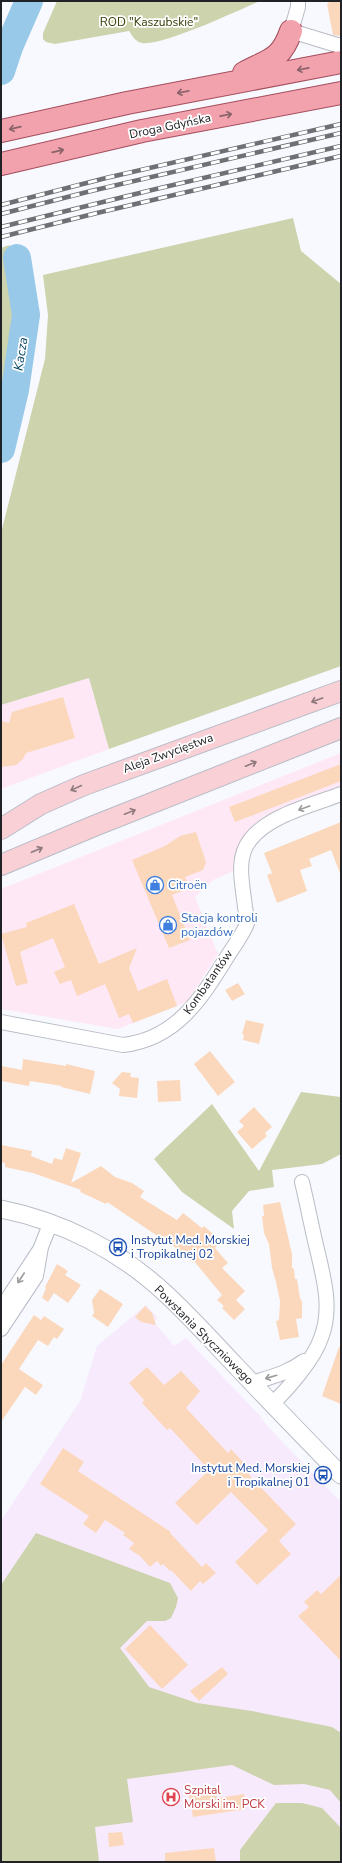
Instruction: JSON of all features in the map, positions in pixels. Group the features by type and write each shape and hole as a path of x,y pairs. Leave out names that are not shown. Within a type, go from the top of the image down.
{"main road":[{"path":"221,85 276,57 286,46 291,31"},
{"path":"1,132 127,103 341,62"},
{"name":"Droga Gdyńska","path":"1,164 142,131 341,93"},
{"name":"Aleja Zwycięstwa","path":"1,829 42,804 84,785 340,693"},
{"path":"1,865 94,826 341,728"}],"street":[{"path":"298,1 298,7 291,31 341,45"},
{"name":"Kombatantów","path":"1,1022 123,1044 137,1043 154,1038 185,1016 215,977 247,923 241,867 243,853 249,841 265,826 294,812 341,794"},
{"path":"272,1404 287,1389 312,1355 321,1338 327,1305 325,1286 302,1182"},
{"name":"Powstania Styczniowego","path":"1,1209 51,1222 80,1235 114,1254 141,1273 177,1304 341,1475"},
{"path":"1,1309 41,1247 51,1222"},
{"path":"1,1329 36,1276 41,1247"},
{"path":"252,1383 294,1369 312,1355"}],"shaded area":[{"path":"89,678 109,749 1,789 1,705"},
{"path":"341,753 341,786 264,816 249,829 239,844 235,857 234,871 213,880 195,897 218,954 187,1002 118,1029 1,1009 1,889"},
{"path":"146,1305 158,1318 154,1322 174,1346 186,1338 260,1416 268,1427 341,1502 341,1862 1,1862 1,1521 80,1401 97,1346"}],"green space":[{"name":"ROD \"Kaszubskie\"","path":"57,1 260,1 182,34 152,42 142,43 137,41 129,31 55,44 46,42 43,39 43,33"},
{"path":"293,218 301,251 341,284 341,666 109,749 89,678 1,705 1,533 45,359 48,315 43,275"},
{"path":"9,245 24,321 1,419 1,248"},
{"path":"301,1092 341,1097 341,1154 322,1164 272,1170 274,1187 249,1191 232,1211 234,1229 182,1192 154,1159 212,1104 259,1171"},
{"path":"36,1533 170,1583 178,1598 171,1618 165,1621 147,1621 120,1648 149,1687 197,1703 252,1711 332,1727 341,1733 341,1803 330,1790 304,1784 274,1785 232,1765 127,1779 133,1822 95,1827 99,1862 1,1862 1,1585"},
{"path":"276,1803 302,1803 322,1808 341,1828 341,1862 240,1862 240,1850"}],"building":[{"path":"328,1 341,1 341,36 333,35 327,4 329,3"},
{"path":"63,697 75,738 26,753 23,759 16,765 1,767 1,721 9,723 12,712"},
{"path":"341,764 341,781 235,822 229,807"},
{"path":"341,822 341,873 331,850 309,859 312,866 300,870 307,891 277,903 267,875 272,873 264,853"},
{"path":"196,832 206,862 203,870 185,877 190,888 172,895 190,940 169,948 132,860 165,846 180,836"},
{"path":"74,904 99,964 137,948 129,968 138,991 167,979 177,1006 133,1023 129,1014 119,1018 105,984 77,996 71,980 60,984 54,972 65,967 53,938 20,952 28,983 16,986 1,934 27,927 26,923"},
{"path":"238,983 245,994 232,1001 225,990"},
{"path":"246,1020 264,1024 259,1044 243,1040 244,1035 242,1034"},
{"path":"210,1051 235,1082 218,1096 194,1064"},
{"path":"23,1059 66,1066 66,1064 95,1071 90,1094 61,1087 62,1086 30,1081 29,1086 1,1081 1,1066 22,1070"},
{"path":"122,1072 131,1073 130,1077 139,1078 137,1098 119,1096 120,1089 112,1083"},
{"path":"180,1080 181,1101 158,1102 157,1081"},
{"path":"254,1107 272,1127 265,1133 267,1136 252,1149 237,1132 244,1126 239,1121"},
{"path":"1,1145 32,1151 31,1156 52,1164 54,1158 62,1160 66,1148 81,1153 71,1183 101,1166 115,1177 132,1183 144,1191 140,1197 177,1220 183,1213 202,1228 204,1226 221,1241 215,1248 228,1263 222,1268 245,1291 236,1300 245,1309 234,1320 222,1308 224,1306 217,1300 222,1295 194,1261 193,1263 163,1237 162,1239 107,1202 106,1204 80,1192 81,1190 33,1173 5,1167 5,1163 1,1162"},
{"path":"280,1202 292,1254 292,1268 294,1269 295,1279 297,1279 302,1302 302,1318 296,1319 299,1337 280,1340 276,1321 279,1320 280,1301 272,1268 269,1244 264,1233 262,1216 264,1216 263,1205"},
{"path":"57,1264 68,1271 65,1275 81,1285 68,1303 54,1293 48,1302 42,1298 46,1288 45,1287"},
{"path":"100,1289 123,1304 108,1327 92,1316 94,1313 92,1300"},
{"path":"145,1306 152,1313 156,1325 141,1322 135,1317"},
{"path":"34,1315 41,1320 44,1316 64,1329 57,1339 54,1337 48,1346 38,1340 19,1369 43,1385 36,1395 25,1387 1,1422 1,1365"},
{"path":"339,1347 341,1348 341,1404 322,1396"},
{"path":"147,1367 164,1385 181,1371 200,1391 186,1408 228,1453 231,1449 252,1472 249,1475 296,1524 279,1541 291,1554 257,1585 235,1562 268,1530 231,1492 197,1525 175,1503 209,1470 170,1428 167,1430 142,1403 144,1400 129,1383"},
{"path":"63,1448 84,1462 78,1471 171,1532 170,1533 202,1567 206,1563 216,1573 203,1584 200,1581 191,1591 171,1570 170,1571 163,1564 161,1566 157,1561 150,1567 140,1556 129,1549 134,1543 123,1535 125,1533 105,1520 96,1533 83,1524 89,1516 40,1484"},
{"path":"341,1575 341,1661 298,1616 309,1607 304,1602 317,1590 321,1594"},
{"path":"150,1625 188,1665 162,1689 125,1649"},
{"path":"222,1667 228,1674 199,1701 190,1691"},
{"path":"215,1787 217,1798 244,1794 246,1809 193,1817 188,1791"},
{"path":"122,1832 124,1845 109,1847 108,1833"},
{"path":"214,1848 216,1862 165,1862 165,1853"}],"waterway":[{"name":"Kacza","path":"1,71 9,47 29,1"},
{"name":"Kacza","path":"1,449 15,390 26,315 17,258"}],"railway":[{"path":"1,205 106,178 341,124"},
{"path":"1,214 91,191 341,133"},
{"path":"1,227 341,146"},
{"path":"1,237 341,156"}],"place":[{"name":"Citroën","path":"155,885"},
{"name":"Stacja kontroli pojazdów","path":"168,925"},
{"name":"Instytut Med. Morskiej i Tropikalnej 02","path":"118,1247"},
{"name":"Instytut Med. Morskiej i Tropikalnej 01","path":"323,1475"},
{"name":"Szpital Morski im. PCK","path":"171,1797"}]}
